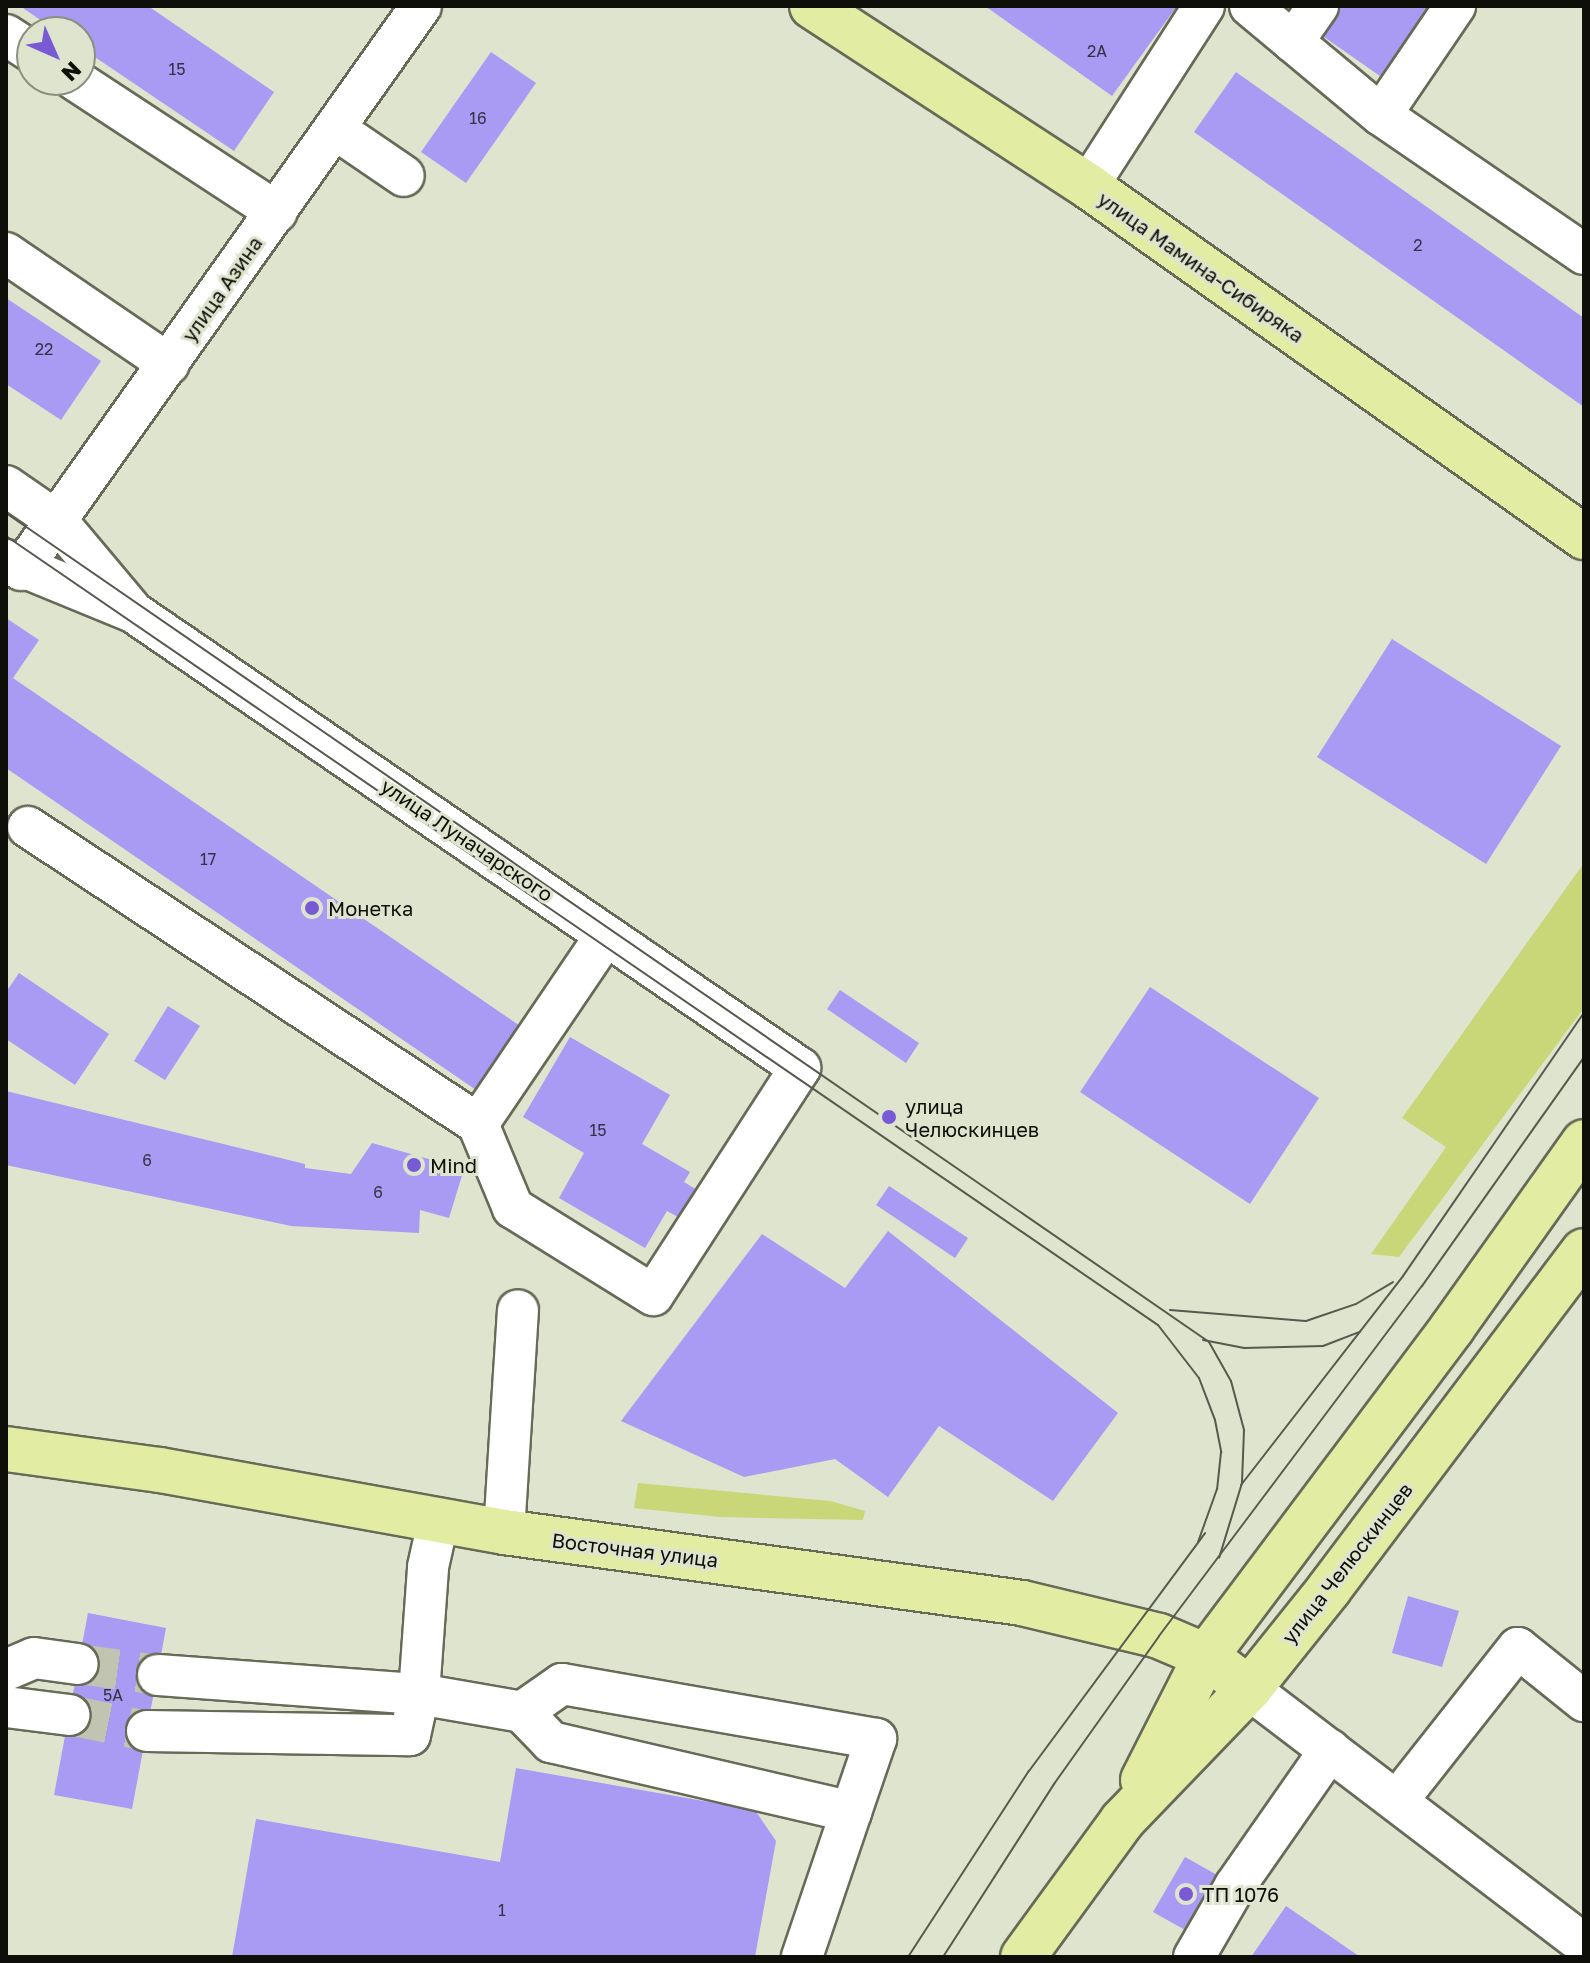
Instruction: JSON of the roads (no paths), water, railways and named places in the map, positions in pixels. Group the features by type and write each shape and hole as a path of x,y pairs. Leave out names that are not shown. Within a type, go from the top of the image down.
{"main road":[{"name":"улица Мамина-Сибиряка","path":"812,6 1088,186 1584,537"},
{"name":"улица Челюскинцев","path":"1122,1821 1206,1656 1452,1328 1584,1142"},
{"name":"улица Челюскинцев","path":"1023,1957 1122,1821 1249,1689 1584,1251"},
{"name":"Восточная улица","path":"6,1449 160,1470 438,1522 1022,1603 1135,1628 1206,1656 1249,1689"}],"street":[{"name":"улица Азина","path":"14,565 57,521 421,6"},
{"path":"1088,186 1204,6"},
{"path":"1250,6 1381,115 1584,254"},
{"path":"1293,42 1318,6"},
{"path":"1381,115 1455,6"},
{"path":"96,94 277,212"},
{"path":"335,129 404,176"},
{"path":"6,253 169,364"},
{"name":"улица Луначарского","path":"6,486 57,521 133,612"},
{"name":"улица Луначарского","path":"14,565 133,612 800,1068 653,1295 513,1208 478,1124"},
{"path":"28,827 478,1124 606,935"},
{"path":"504,1532 518,1310"},
{"path":"147,1731 410,1735 419,1694 428,1567 438,1522"},
{"path":"1397,1801 1518,1648 1584,1701"},
{"path":"6,1670 34,1658 78,1664"},
{"path":"158,1675 419,1694 522,1712 551,1742 851,1812"},
{"path":"522,1712 562,1684 876,1739 802,1957"},
{"path":"1249,1689 1584,1944"},
{"path":"6,1707 69,1715"},
{"path":"1194,1957 1235,1886 1330,1750"}],"tunnel":[{"path":"78,1664 158,1675"},
{"path":"69,1715 147,1731"}],"tram line":[{"path":"6,513 1209,1342 1231,1381 1244,1430 1242,1483 1219,1558"},
{"path":"6,536 1158,1325 1199,1378 1215,1420 1221,1452 1217,1489 1198,1542"},
{"path":"1241,1485 1403,1276 1584,1013"},
{"path":"943,1957 1054,1784 1159,1636 1422,1286 1584,1057"},
{"path":"1170,1310 1306,1321 1356,1304 1393,1282"},
{"path":"1203,1340 1244,1348 1323,1346 1360,1332"},
{"path":"908,1957 1029,1771 1205,1533"}],"place":[{"name":"Монетка","path":"312,908"},
{"name":"улица Челюскинцев","path":"889,1117"},
{"name":"Mind","path":"414,1165"},
{"name":"ТП 1076","path":"1186,1894"}]}
